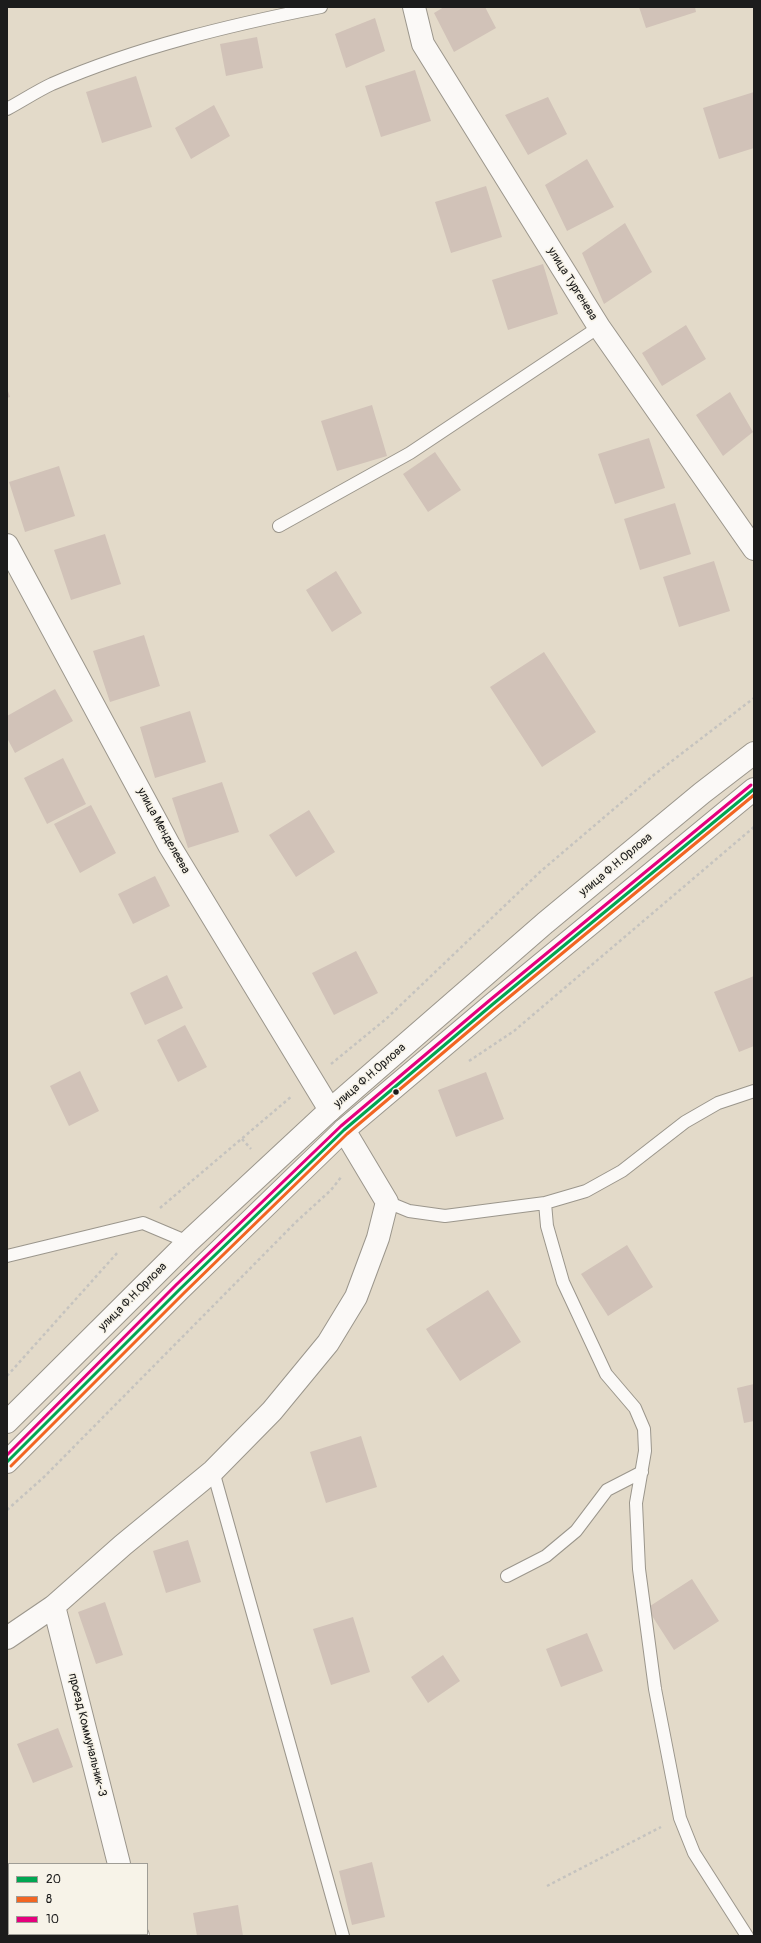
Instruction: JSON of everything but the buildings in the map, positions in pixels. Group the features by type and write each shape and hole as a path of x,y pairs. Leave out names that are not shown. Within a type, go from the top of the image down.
{"street":[{"name":"улица Тургенева","path":"414,7 423,44 599,327 754,549"},
{"name":"улица Менделеева","path":"7,545 169,845 387,1202"},
{"name":"улица Ф.Н.Орлова","path":"7,1422 188,1242 330,1110 545,923 754,753"},
{"name":"улица Ф.Н.Орлова","path":"7,1462 180,1289 344,1130 499,998 754,788"},
{"path":"7,1638 54,1606 123,1545 213,1471 272,1410 328,1344 356,1297 378,1238 387,1202"},
{"name":"проезд Коммунальник-3","path":"54,1606 119,1863"}],"lane":[{"path":"7,109 51,85 131,53 270,17 321,7"},
{"path":"279,526 410,453 599,327"},
{"path":"387,1202 409,1211 445,1216 545,1203 586,1191 622,1171 685,1122 718,1103 754,1091"},
{"path":"545,1203 547,1226 563,1282 606,1374 635,1408 644,1429 645,1451 636,1503 639,1569 655,1689 680,1818 694,1853 747,1936"},
{"path":"7,1256 143,1223 188,1242"},
{"path":"213,1471 343,1936"},
{"path":"507,1576 546,1556 576,1531 607,1490 642,1472"}],"path":[{"path":"7,1376 143,1223 312,1079 386,1019 541,871 655,774 754,698"},
{"path":"546,1886 680,1818"}],"transit line":[{"name":"10","path":"7,1455 176,1285 341,1126 490,1000 751,785"},
{"name":"20","path":"7,1462 180,1289 344,1130 493,1004 754,789"},
{"name":"8","path":"11,1466 184,1293 347,1134 496,1008 754,795"}]}
